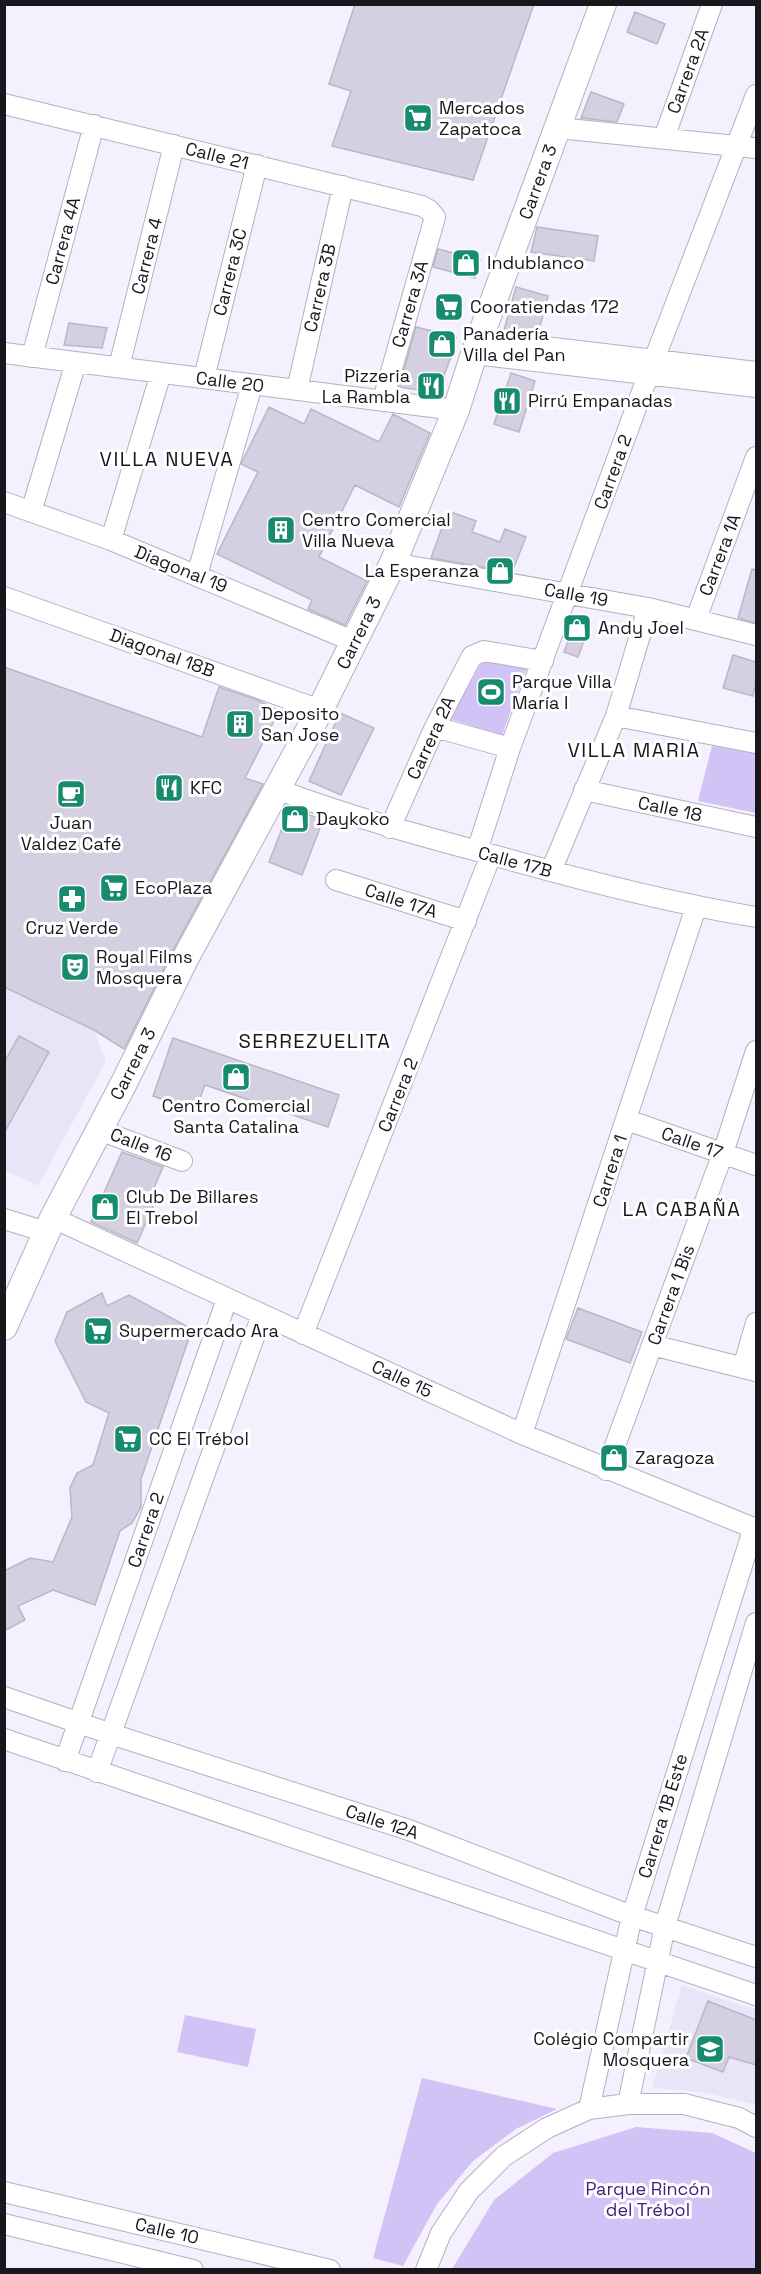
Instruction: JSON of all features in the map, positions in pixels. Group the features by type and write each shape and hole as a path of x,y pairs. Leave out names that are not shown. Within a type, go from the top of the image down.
{"main road":[{"name":"Carrera 3","path":"4,1327 50,1225 185,959 279,790 393,563 456,410 477,346 603,4"}],"street":[{"name":"Carrera 2A","path":"664,138 712,4"},
{"name":"Carrera 2","path":"303,1334 466,921 510,748 652,366 747,147 756,95"},
{"name":"Calle 21","path":"5,108 94,125 343,186 429,210"},
{"name":"Carrera 4A","path":"32,357 94,125"},
{"path":"558,128 747,147"},
{"name":"Carrera 4","path":"119,368 174,145"},
{"name":"Carrera 3C","path":"204,378 257,165"},
{"name":"Carrera 3B","path":"297,390 343,186"},
{"name":"Carrera 3A","path":"383,400 435,217 429,210"},
{"path":"477,346 652,366 756,372"},
{"name":"Calle 20","path":"4,353 456,410"},
{"path":"31,512 76,362"},
{"path":"652,366 756,387"},
{"path":"111,540 161,373"},
{"path":"197,575 252,385"},
{"name":"Carrera 1A","path":"696,619 756,457"},
{"name":"Diagonal 19","path":"4,502 111,540 355,642"},
{"name":"Calle 19","path":"393,563 648,608 756,635"},
{"name":"Diagonal 18B","path":"4,597 320,710"},
{"path":"550,871 616,716 648,608"},
{"name":"Carrera 2A","path":"390,828 435,727 472,656 484,651 543,661"},
{"path":"616,716 756,743"},
{"path":"435,727 510,748"},
{"name":"Calle 17B","path":"279,790 390,828 550,871 696,907 756,917"},
{"name":"Calle 18","path":"584,790 756,827"},
{"name":"Calle 17A","path":"336,880 466,921"},
{"name":"Carrera 1","path":"522,1434 696,907"},
{"name":"Carrera 1 Bis","path":"606,1470 723,1153 756,1051"},
{"name":"Calle 17","path":"627,1120 756,1165"},
{"name":"Calle 16","path":"99,1130 182,1161"},
{"name":"Calle 15","path":"4,1219 50,1225 228,1299 522,1434 606,1470 755,1528"},
{"name":"Carrera 2","path":"65,1761 228,1299"},
{"name":"Carrera 2","path":"97,1772 262,1315"},
{"path":"652,1345 750,1369 756,1323"},
{"name":"Carrera 1B Este","path":"589,2109 632,1916 755,1528"},
{"name":"Carrera 1B Este","path":"627,2104 665,1926 756,1623"},
{"name":"Calle 12A","path":"4,1697 409,1830 632,1916 756,1958"},
{"path":"4,1740 756,1995"},
{"path":"426,2270 441,2232 476,2184 513,2150 546,2128 589,2109 627,2104 684,2104 739,2118 756,2127"},
{"name":"Calle 10","path":"4,2192 330,2270"},
{"name":"Calle 10","path":"4,2224 193,2270"}],"shaded area":[{"path":"4,987 94,1030 106,1061 38,1186 5,1170"},
{"name":"Colégio Compartir Mosquera","path":"682,1985 756,2010 756,2105 703,2092 652,2088"}],"green space":[{"name":"Parque Villa María I","path":"483,660 528,665 502,735 450,719"},
{"path":"712,746 756,753 756,813 698,801"},
{"path":"185,2015 256,2029 248,2067 177,2052"},
{"path":"422,2078 557,2109 516,2129 473,2161 437,2204 403,2266 373,2258"},
{"name":"Parque Rincón del Trébol","path":"636,2127 712,2133 756,2153 756,2269 452,2269 494,2200 553,2153"}],"building":[{"name":"Mercados Zapatoca","path":"355,4 534,4 473,180 332,146 351,91 329,84"},
{"path":"635,12 665,24 657,44 627,32"},
{"path":"591,92 624,104 617,122 581,118"},
{"path":"537,227 598,236 594,261 531,252"},
{"path":"438,249 480,260 475,278 433,267"},
{"path":"516,287 548,296 538,334 504,330"},
{"path":"69,323 107,328 102,348 64,345"},
{"path":"416,327 456,337 437,393 399,387"},
{"path":"511,373 535,381 519,432 494,424"},
{"name":"Centro Comercial Villa Nueva","path":"269,407 304,424 311,409 379,442 393,414 430,433 399,507 355,485 319,557 367,581 345,625 308,609 312,600 217,554 258,472 241,464"},
{"path":"448,511 476,521 472,532 500,542 505,529 526,537 512,572 431,558"},
{"path":"752,569 756,570 756,623 738,618"},
{"path":"575,622 589,627 578,657 564,652"},
{"path":"733,655 756,662 756,683 753,696 723,688"},
{"name":"EcoPlaza","path":"4,667 202,737 219,687 258,700 279,711 245,778 263,784 172,952 124,1049 94,1030 4,987"},
{"path":"340,713 374,728 341,795 309,781"},
{"path":"290,808 323,820 302,875 269,862"},
{"path":"19,1036 49,1052 4,1133 4,1063"},
{"name":"Centro Comercial Santa Catalina","path":"173,1038 339,1095 328,1127 205,1085 195,1111 153,1096"},
{"path":"122,1152 163,1167 153,1190 159,1193 137,1243 91,1222"},
{"name":"CC El Trébol","path":"102,1293 107,1306 129,1295 192,1329 141,1479 141,1507 132,1523 120,1531 95,1605 53,1590 18,1606 25,1620 4,1631 4,1571 30,1558 53,1562 72,1517 70,1488 77,1473 93,1465 109,1413 86,1402 55,1341 67,1312"},
{"path":"578,1308 642,1332 630,1363 566,1339"},
{"path":"708,2001 756,2020 756,2065 729,2057 723,2072 686,2058"}],"place":[{"name":"Mercados Zapatoca","path":"418,118"},
{"name":"Indublanco","path":"466,263"},
{"name":"Cooratiendas 172","path":"449,307"},
{"name":"Panadería Villa del Pan","path":"442,344"},
{"name":"Pizzeria La Rambla","path":"431,386"},
{"name":"Pirrú Empanadas","path":"507,401"},
{"name":"Centro Comercial Villa Nueva","path":"281,530"},
{"name":"La Esperanza","path":"500,571"},
{"name":"Andy Joel","path":"577,628"},
{"name":"Parque Villa María I","path":"491,692"},
{"name":"Deposito San Jose","path":"240,724"},
{"name":"KFC","path":"169,788"},
{"name":"Juan Valdez Café","path":"71,794"},
{"name":"Daykoko","path":"295,819"},
{"name":"EcoPlaza","path":"114,888"},
{"name":"Cruz Verde","path":"72,899"},
{"name":"Royal Films Mosquera","path":"75,967"},
{"name":"Centro Comercial Santa Catalina","path":"236,1077"},
{"name":"Club De Billares El Trebol","path":"105,1207"},
{"name":"Supermercado Ara","path":"98,1331"},
{"name":"CC El Trébol","path":"128,1439"},
{"name":"Zaragoza","path":"614,1458"},
{"name":"Colégio Compartir Mosquera","path":"710,2049"}],"district":[{"name":"VILLA NUEVA","path":"167,459"},
{"name":"VILLA MARIA","path":"634,750"},
{"name":"SERREZUELITA","path":"315,1041"},
{"name":"LA CABAÑA","path":"682,1209"}]}
